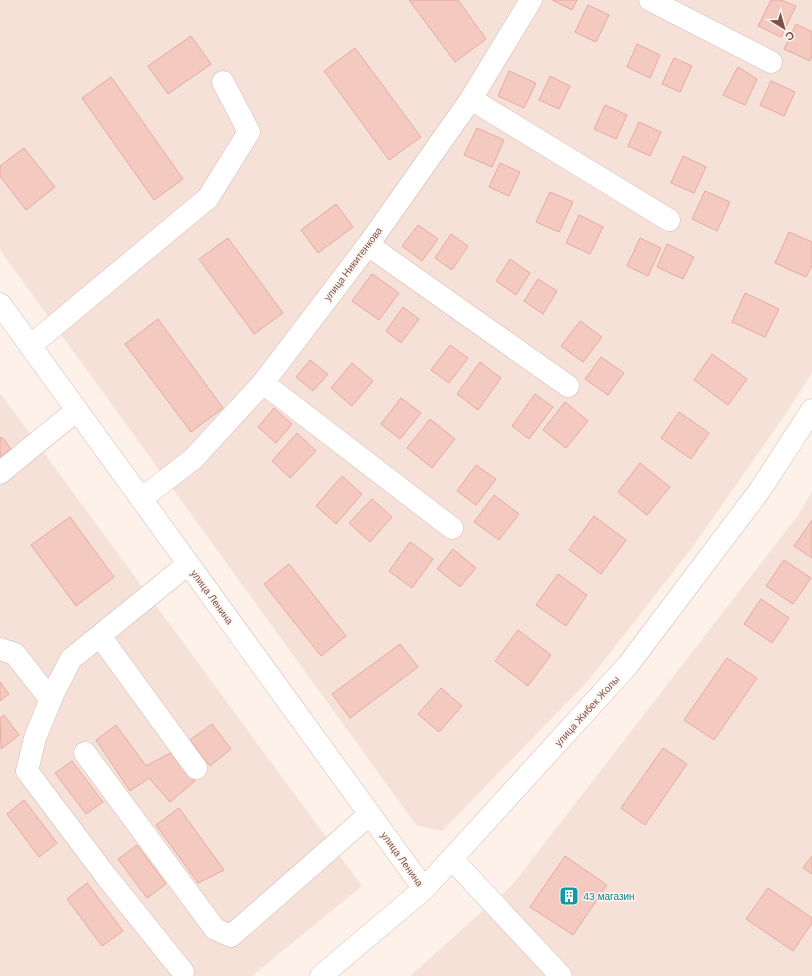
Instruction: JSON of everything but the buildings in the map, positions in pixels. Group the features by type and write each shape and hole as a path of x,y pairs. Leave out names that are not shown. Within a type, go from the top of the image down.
{"street":[{"name":"улица Никитенкова","path":"141,499 193,459 263,383 368,245 471,99 531,0"},
{"path":"650,0 771,62"},
{"path":"30,346 208,198 249,132 223,82"},
{"path":"471,99 669,220"},
{"path":"368,245 568,386"},
{"name":"улица Ленина","path":"0,304 424,889"},
{"path":"263,383 452,528"},
{"path":"0,473 77,410"},
{"name":"улица Жибек Жолы","path":"321,976 424,889 628,665 760,490 812,410"},
{"path":"183,972 106,876 27,771 35,738 51,700 71,660 188,564"},
{"path":"100,636 196,768"},
{"path":"0,649 15,654 51,700"},
{"path":"85,753 215,929 230,936 370,814"},
{"path":"452,859 561,976"}],"shaded area":[{"path":"0,0 812,0 812,373 783,418 691,549 588,681 442,831 416,825 0,250"},
{"path":"0,393 362,886 252,976 0,976"},
{"path":"812,491 812,976 410,976 513,884 799,514"}],"place":[{"name":"43 магазин","path":"569,896"}]}
